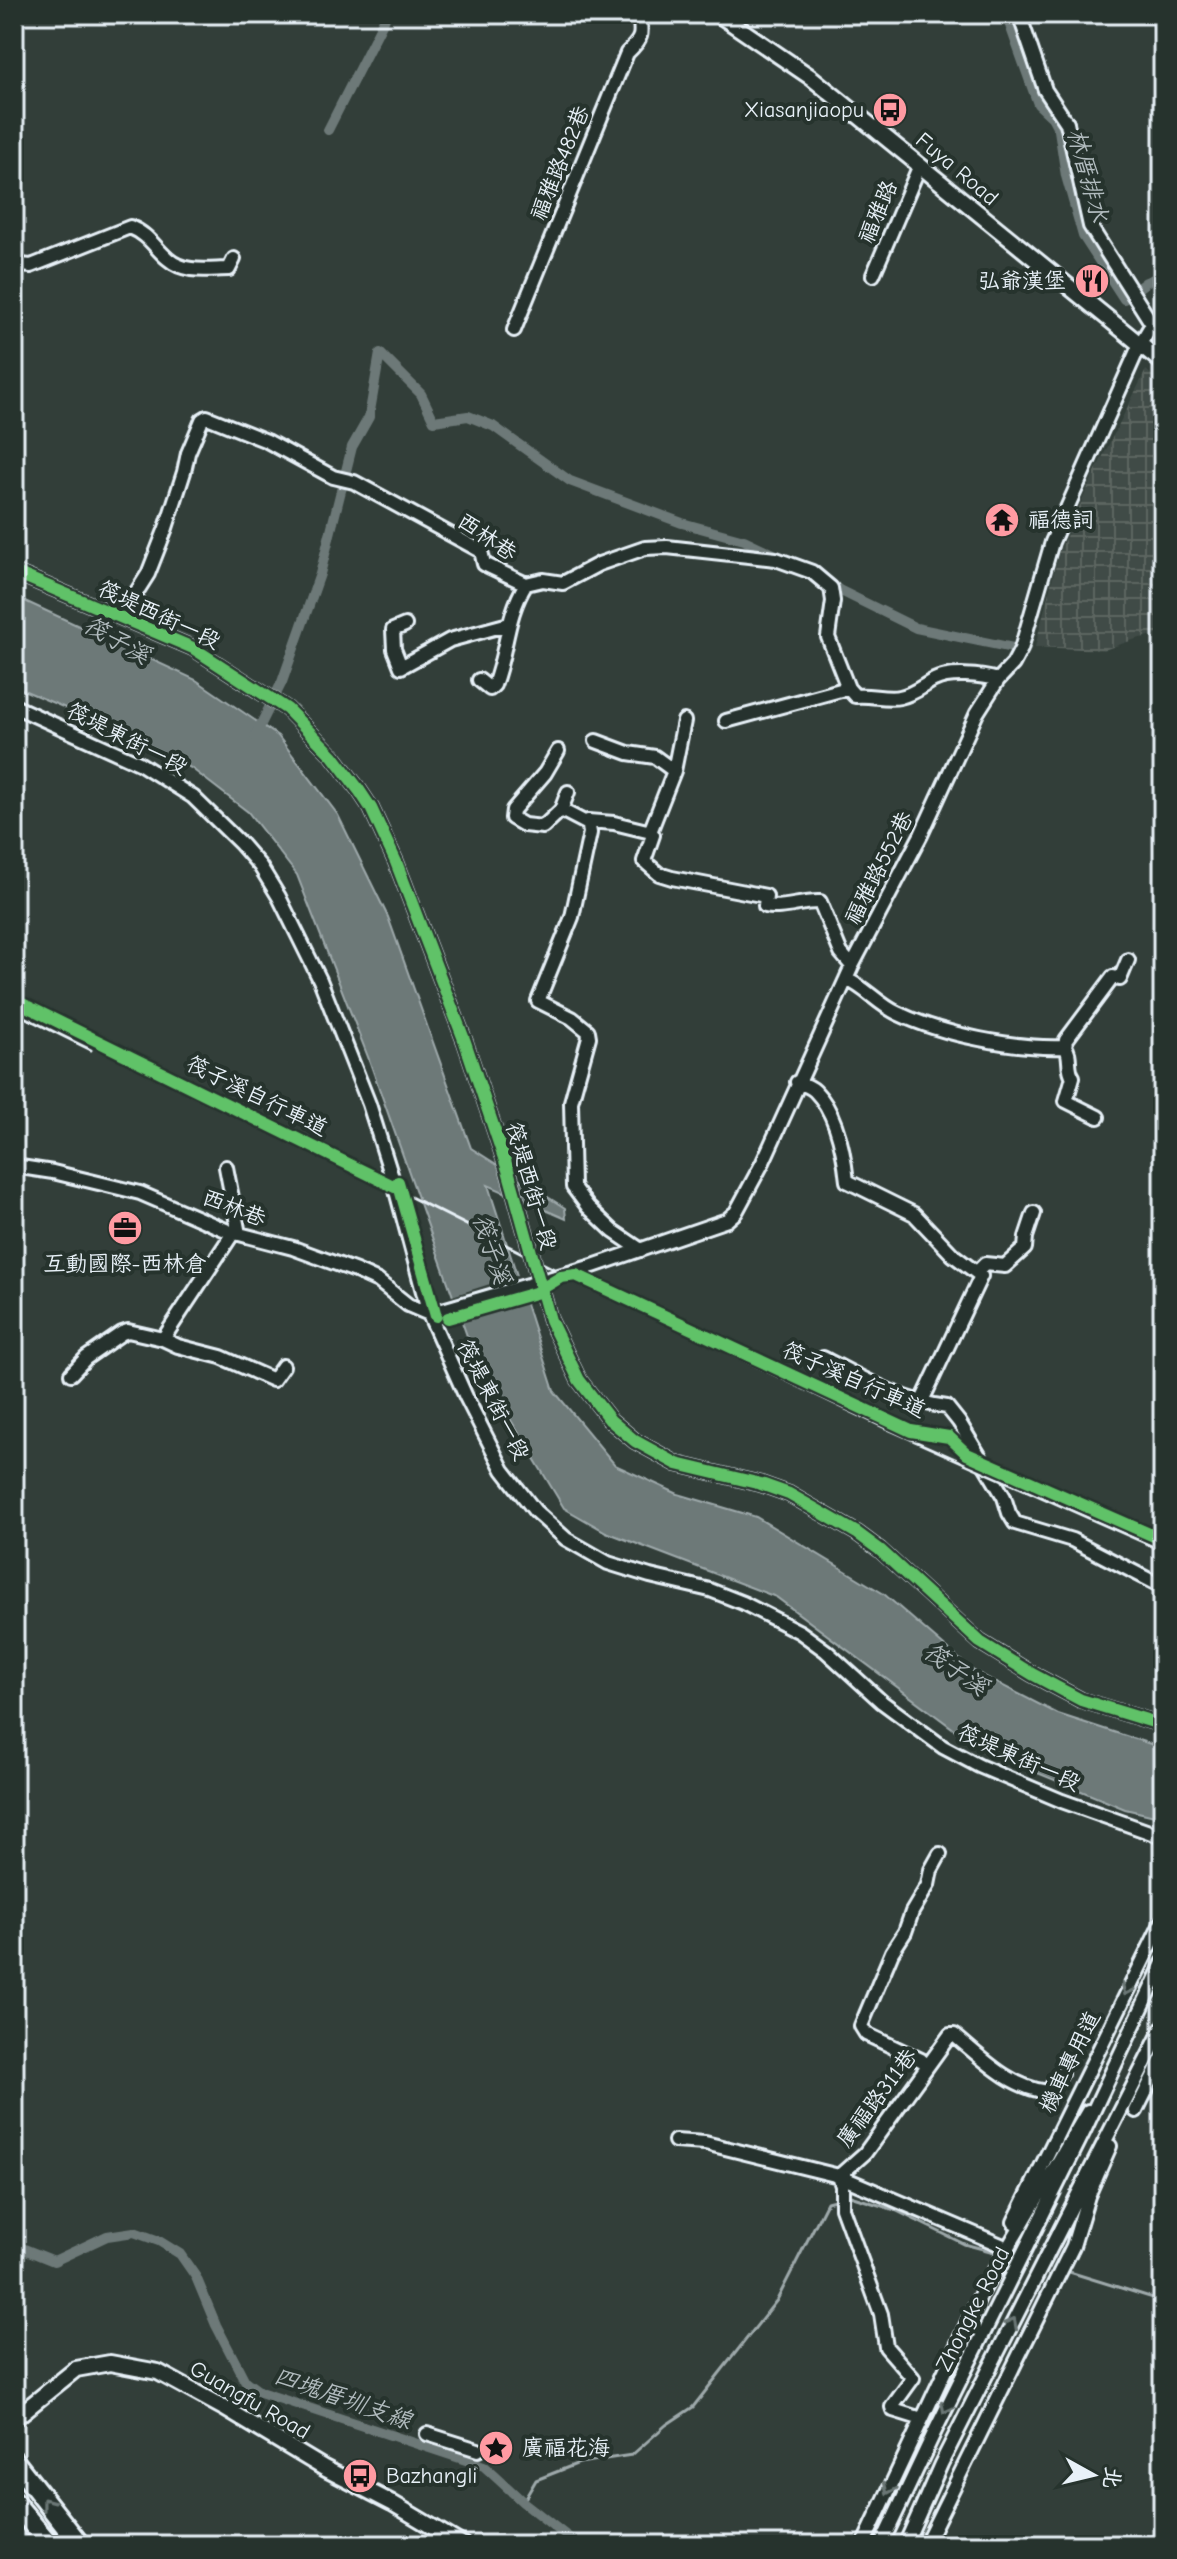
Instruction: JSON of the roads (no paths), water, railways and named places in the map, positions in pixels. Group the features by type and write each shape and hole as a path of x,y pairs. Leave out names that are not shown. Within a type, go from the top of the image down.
{"highway":[{"path":"14,2461 80,2545"},
{"path":"14,2502 50,2545"}],"main road":[{"name":"Fuya Road","path":"718,14 812,78 1163,363"},
{"name":"Guangfu Road","path":"14,2419 76,2369 110,2363 158,2372 463,2545"}],"street":[{"name":"福雅路482巷","path":"514,330 627,53 639,43 642,34 639,14"},
{"name":"福雅路552巷","path":"433,1313 641,1250 727,1220 736,1212 763,1162 852,966 921,835 977,713 1021,649 1052,542 1140,344 1152,324 1090,226 1067,123 1045,90 1019,14"},
{"name":"福雅路","path":"873,275 920,165"},
{"path":"14,260 25,267 31,266 130,227 140,231 172,263 187,269 229,269 234,259"},
{"name":"西林巷","path":"148,628 145,613 134,596 148,574 180,486 188,453 202,420 207,417 267,441 333,477 354,482 420,516 465,545 481,551 484,564 526,584 543,580 563,583 599,564 645,548 667,547 776,559 812,572 831,588 833,601 828,637 848,688"},
{"name":"筏堤西街一段","path":"14,572 193,648 287,709 333,756 371,808 396,862 465,1042 508,1170 535,1283 579,1380 610,1420 635,1441 677,1464 761,1484 789,1494 857,1533 880,1550 980,1642 1081,1700 1163,1725"},
{"path":"479,680 490,689 494,685 509,624 518,596 526,584"},
{"path":"405,625 393,630 394,649 401,667 450,640 509,624"},
{"path":"726,721 848,688 855,696 866,694 892,698 915,692 946,676 981,676 998,680"},
{"name":"筏堤東街一段","path":"14,706 139,763 193,797 260,866 320,980 369,1104 433,1313 466,1397 503,1470 535,1511 566,1539 622,1568 710,1590 800,1632 826,1651 882,1702 943,1747 1017,1783 1163,1837"},
{"path":"650,832 674,771 684,721"},
{"path":"596,741 628,753 655,757 674,771"},
{"path":"558,751 545,773 511,815 524,825 543,827 561,810 568,792"},
{"path":"561,810 588,824"},
{"path":"588,824 588,821 614,823 650,832 653,835 644,861 659,874 766,896 765,906 820,902 841,953 852,966"},
{"path":"588,824 590,833 572,917 538,1001 572,1018 588,1031 571,1102 573,1187 613,1231 641,1250"},
{"path":"1065,1047 1066,1040 1113,977 1120,979 1128,960"},
{"path":"846,979 896,1013 931,1027 998,1043 1039,1048 1065,1047 1069,1051 1069,1071 1073,1077 1066,1101 1098,1117"},
{"path":"797,1082 815,1090 833,1122 841,1143 847,1181 914,1214 944,1248 981,1276 921,1403"},
{"name":"西林巷","path":"14,1166 140,1193 236,1234 293,1248 356,1271 378,1281 408,1305 433,1313"},
{"path":"163,1339 236,1234 226,1167"},
{"path":"977,1272 985,1264 1005,1266 1023,1251 1034,1213"},
{"path":"71,1374 75,1367 122,1333 135,1332 221,1357 273,1380 283,1366"},
{"path":"823,1358 897,1396 947,1407 1004,1497 1015,1523 1072,1540 1163,1587"},
{"path":"927,2065 861,2029 885,1966 928,1885 931,1870 940,1854"},
{"name":"機車專用道","path":"1014,2222 1163,1920"},
{"path":"1101,2092 1163,1963"},
{"path":"925,2545 1073,2246 1120,2112 1163,2027"},
{"name":"廣福路311巷","path":"922,2419 893,2410 892,2407 913,2378 886,2347 881,2314 842,2208 839,2176 865,2153 950,2035 954,2035 999,2072 1038,2091 1048,2092 1061,2073"},
{"path":"1136,2111 1163,2057"},
{"name":"Zhongke Road","path":"881,2545 1101,2092"},
{"name":"Zhongke Road","path":"863,2545 982,2292 1078,2124 1101,2092"},
{"name":"Zhongke Road","path":"905,2545 941,2464 1120,2112"},
{"path":"675,2141 705,2143 839,2176 1001,2245"},
{"path":"427,2434 478,2450"}],"water":[{"name":"筏子溪","path":"14,596 196,680 278,736 338,815 388,917 471,1148 565,1208 566,1219 488,1185 554,1391 615,1465 678,1494 756,1517 884,1594 972,1670 1058,1714 1163,1748 1163,1818 1125,1809 982,1750 776,1597 606,1532 564,1508 477,1364 368,1057 297,875 248,812 191,768 126,734 14,686"}],"waterway":[{"path":"328,130 387,14"},
{"name":"林厝排水","path":"1006,14 1038,104 1052,117 1059,130 1066,176 1083,236 1124,299 1146,282 1163,275"},
{"path":"255,736 282,682 320,574 352,447 369,417 380,353 421,394 434,421 468,416 493,426 570,481 682,523 744,540 780,557"},
{"path":"829,582 916,628 1013,648"},
{"path":"845,2197 895,2210 964,2244 998,2253"},
{"path":"523,2502 536,2480 579,2463 632,2455 666,2425 693,2407 777,2300 827,2202 838,2199"},
{"name":"四塊厝圳支線","path":"14,2245 54,2261 107,2236 134,2232 159,2241 180,2254 196,2277 245,2381 260,2392 484,2466 523,2502 578,2545"},
{"path":"1063,2270 1163,2301"}],"railway":[{"path":"14,998 584,1284 883,1427 1163,1551"},
{"path":"14,1012 91,1050"}],"place":[{"name":"Xiasanjiaopu","path":"890,110"},
{"name":"弘爺漢堡","path":"1092,281"},
{"name":"福德詞","path":"1002,520"},
{"name":"互動國際-西林倉","path":"125,1228"},
{"name":"廣福花海","path":"496,2448"},
{"name":"Bazhangli","path":"360,2476"}]}
